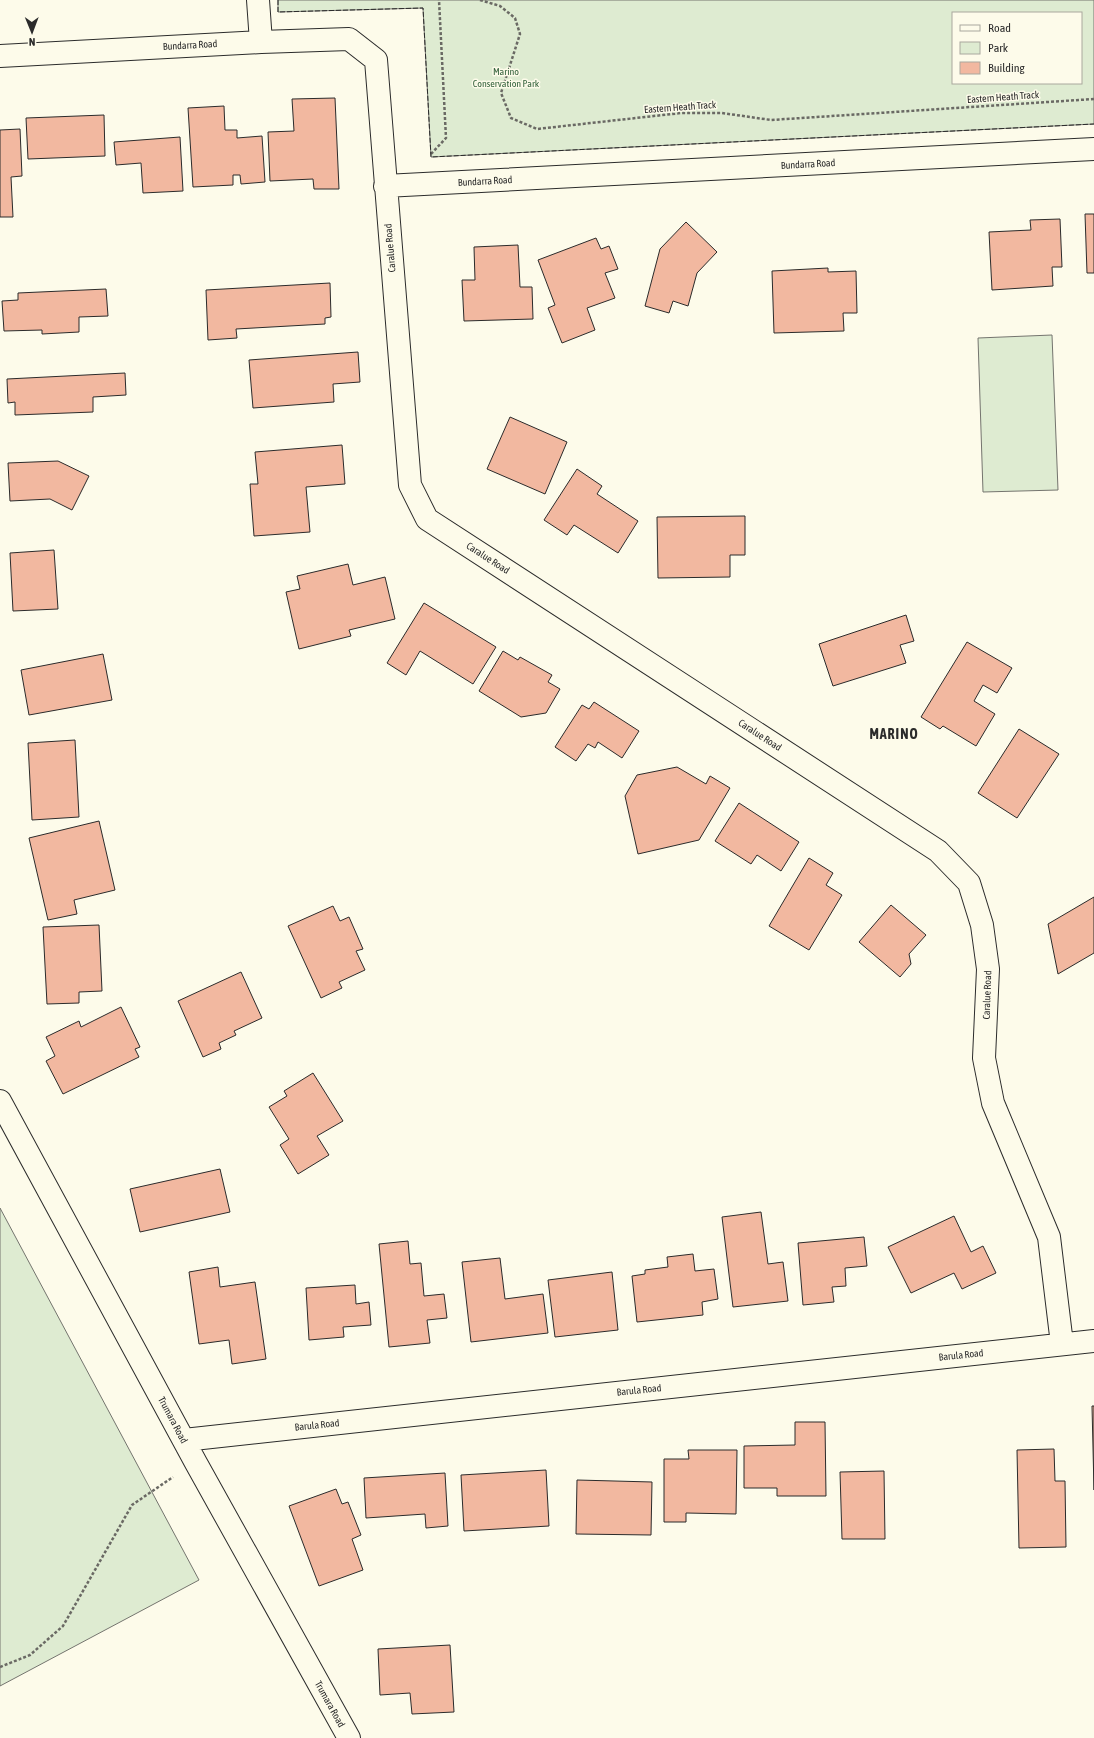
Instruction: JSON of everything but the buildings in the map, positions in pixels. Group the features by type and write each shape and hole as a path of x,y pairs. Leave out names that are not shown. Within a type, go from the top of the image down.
{"street":[{"path":"258,0 261,42"},
{"name":"Bundarra Road","path":"0,56 261,42 349,39 376,60 385,186 1094,149"},
{"name":"Caralue Road","path":"385,186 410,486 427,518 938,851 969,883 982,925 988,969 984,1058 993,1102 1049,1236 1062,1344"},
{"name":"Trumara Road","path":"0,1101 196,1463 349,1738"},
{"name":"Barula Road","path":"184,1440 1094,1341"}],"path":[{"path":"431,154 446,138 439,0"},
{"name":"Eastern Heath Track","path":"480,0 500,6 515,18 520,34 501,93 511,118 537,129 681,113 722,112 771,120 1094,99"},
{"path":"0,1667 30,1655 63,1626 132,1505 196,1463"}],"green space":[{"name":"Marino Conservation Park","path":"278,0 1094,0 1094,124 431,157 423,8 278,12"},
{"path":"1052,335 1058,490 983,492 978,338"},
{"path":"0,1208 199,1580 0,1686"}],"fence":[{"path":"278,0 278,12 423,8 431,157 1094,124"}],"district":[{"name":"MARINO","path":"894,734"}]}
